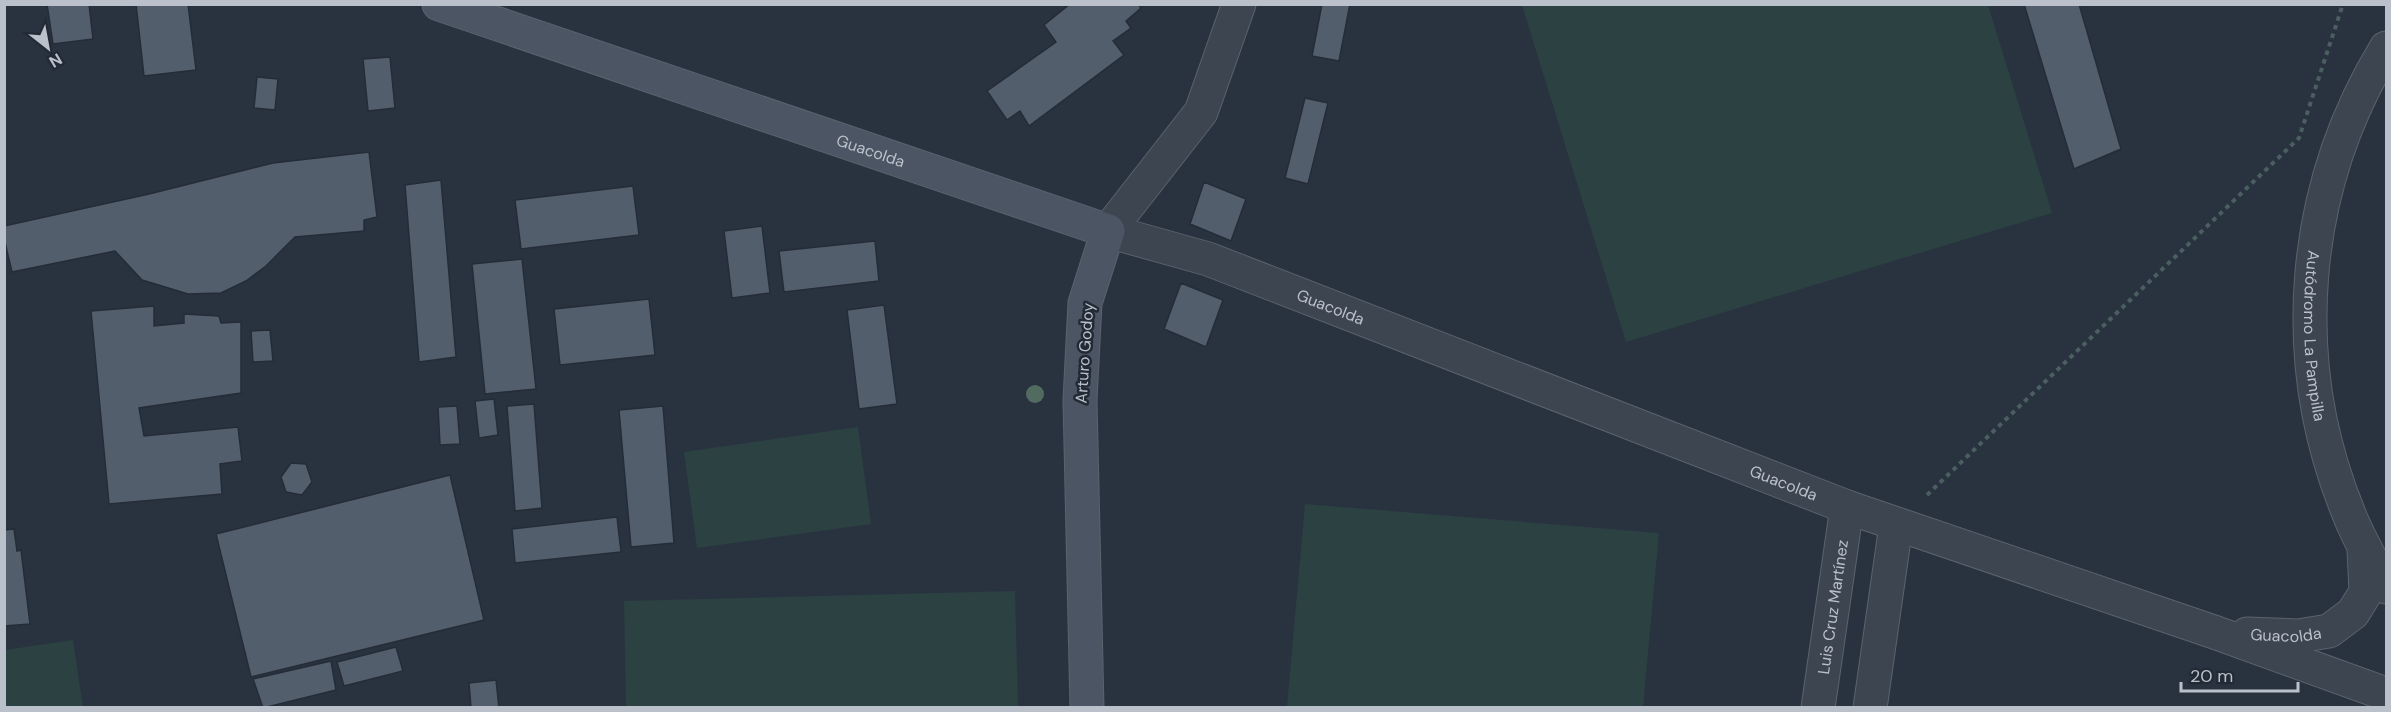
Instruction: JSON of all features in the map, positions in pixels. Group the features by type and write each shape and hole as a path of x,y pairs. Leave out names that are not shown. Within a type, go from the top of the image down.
{"street":[{"name":"Guacolda","path":"440,4 1108,231 1208,259 1847,507 2214,632 2386,694"},
{"name":"Arturo Godoy","path":"1087,708 1080,400 1085,303 1108,231 1201,112 1239,4"},
{"name":"Autódromo La Pampilla","path":"2386,48 2348,123 2330,172 2318,222 2310,297 2312,368 2319,415 2337,483 2364,548 2386,587"},
{"name":"Luis Cruz Martínez","path":"1818,708 1847,507"},
{"path":"1870,708 1896,525"},
{"name":"Guacolda","path":"2214,632 2298,636 2329,631 2353,613 2366,592 2364,548"}],"path":[{"path":"1896,525 2299,138 2343,4"}],"green space":[{"path":"1522,5 1988,5 2052,213 1626,342"},
{"path":"858,427 871,524 697,548 684,452"},
{"path":"1305,504 1659,533 1643,707 1287,707"},
{"path":"1015,591 1018,707 626,707 624,601"},
{"path":"73,640 83,707 5,707 5,650"}],"building":[{"path":"47,4 89,4 93,39 53,44"},
{"path":"136,4 188,4 196,70 144,76"},
{"path":"1070,4 1138,4 1141,8 1126,21 1131,28 1113,41 1124,55 1029,126 1020,111 1007,120 987,91 1056,42 1044,25"},
{"path":"1322,4 1350,4 1339,61 1312,56"},
{"path":"2024,4 2079,4 2121,149 2074,169"},
{"path":"390,57 395,108 368,111 363,59"},
{"path":"257,77 278,79 275,110 254,108"},
{"path":"1305,98 1328,103 1308,184 1285,178"},
{"path":"369,152 377,217 364,220 364,231 295,237 266,266 246,281 221,293 188,294 142,280 115,251 12,272 4,238 4,226 149,194 273,163"},
{"path":"441,180 456,357 419,362 405,185"},
{"path":"1204,182 1246,199 1231,241 1190,224"},
{"path":"633,186 639,235 521,249 515,200"},
{"path":"762,226 770,293 732,298 724,231"},
{"path":"875,241 879,281 784,292 779,251"},
{"path":"522,259 536,389 485,394 472,264"},
{"path":"1181,283 1223,300 1206,347 1164,329"},
{"path":"649,299 655,355 560,365 554,309"},
{"path":"884,305 897,404 859,409 847,310"},
{"path":"154,306 154,326 184,323 184,314 219,316 221,323 241,322 241,393 139,408 144,436 238,427 242,461 220,464 222,494 109,504 91,311"},
{"path":"270,330 273,361 253,362 251,331"},
{"path":"494,399 498,435 479,438 475,401"},
{"path":"534,404 542,508 515,511 507,406"},
{"path":"457,406 460,444 440,445 438,407"},
{"path":"663,406 674,543 631,547 619,410"},
{"path":"291,463 306,464 312,482 302,495 286,492 281,477"},
{"path":"450,475 484,620 251,677 216,534"},
{"path":"617,517 621,552 515,563 512,529"},
{"path":"14,529 17,551 21,550 30,624 4,626 4,530"},
{"path":"396,647 403,671 344,686 337,662"},
{"path":"331,661 336,690 263,708 253,679"},
{"path":"496,680 499,708 471,708 469,683"}]}
